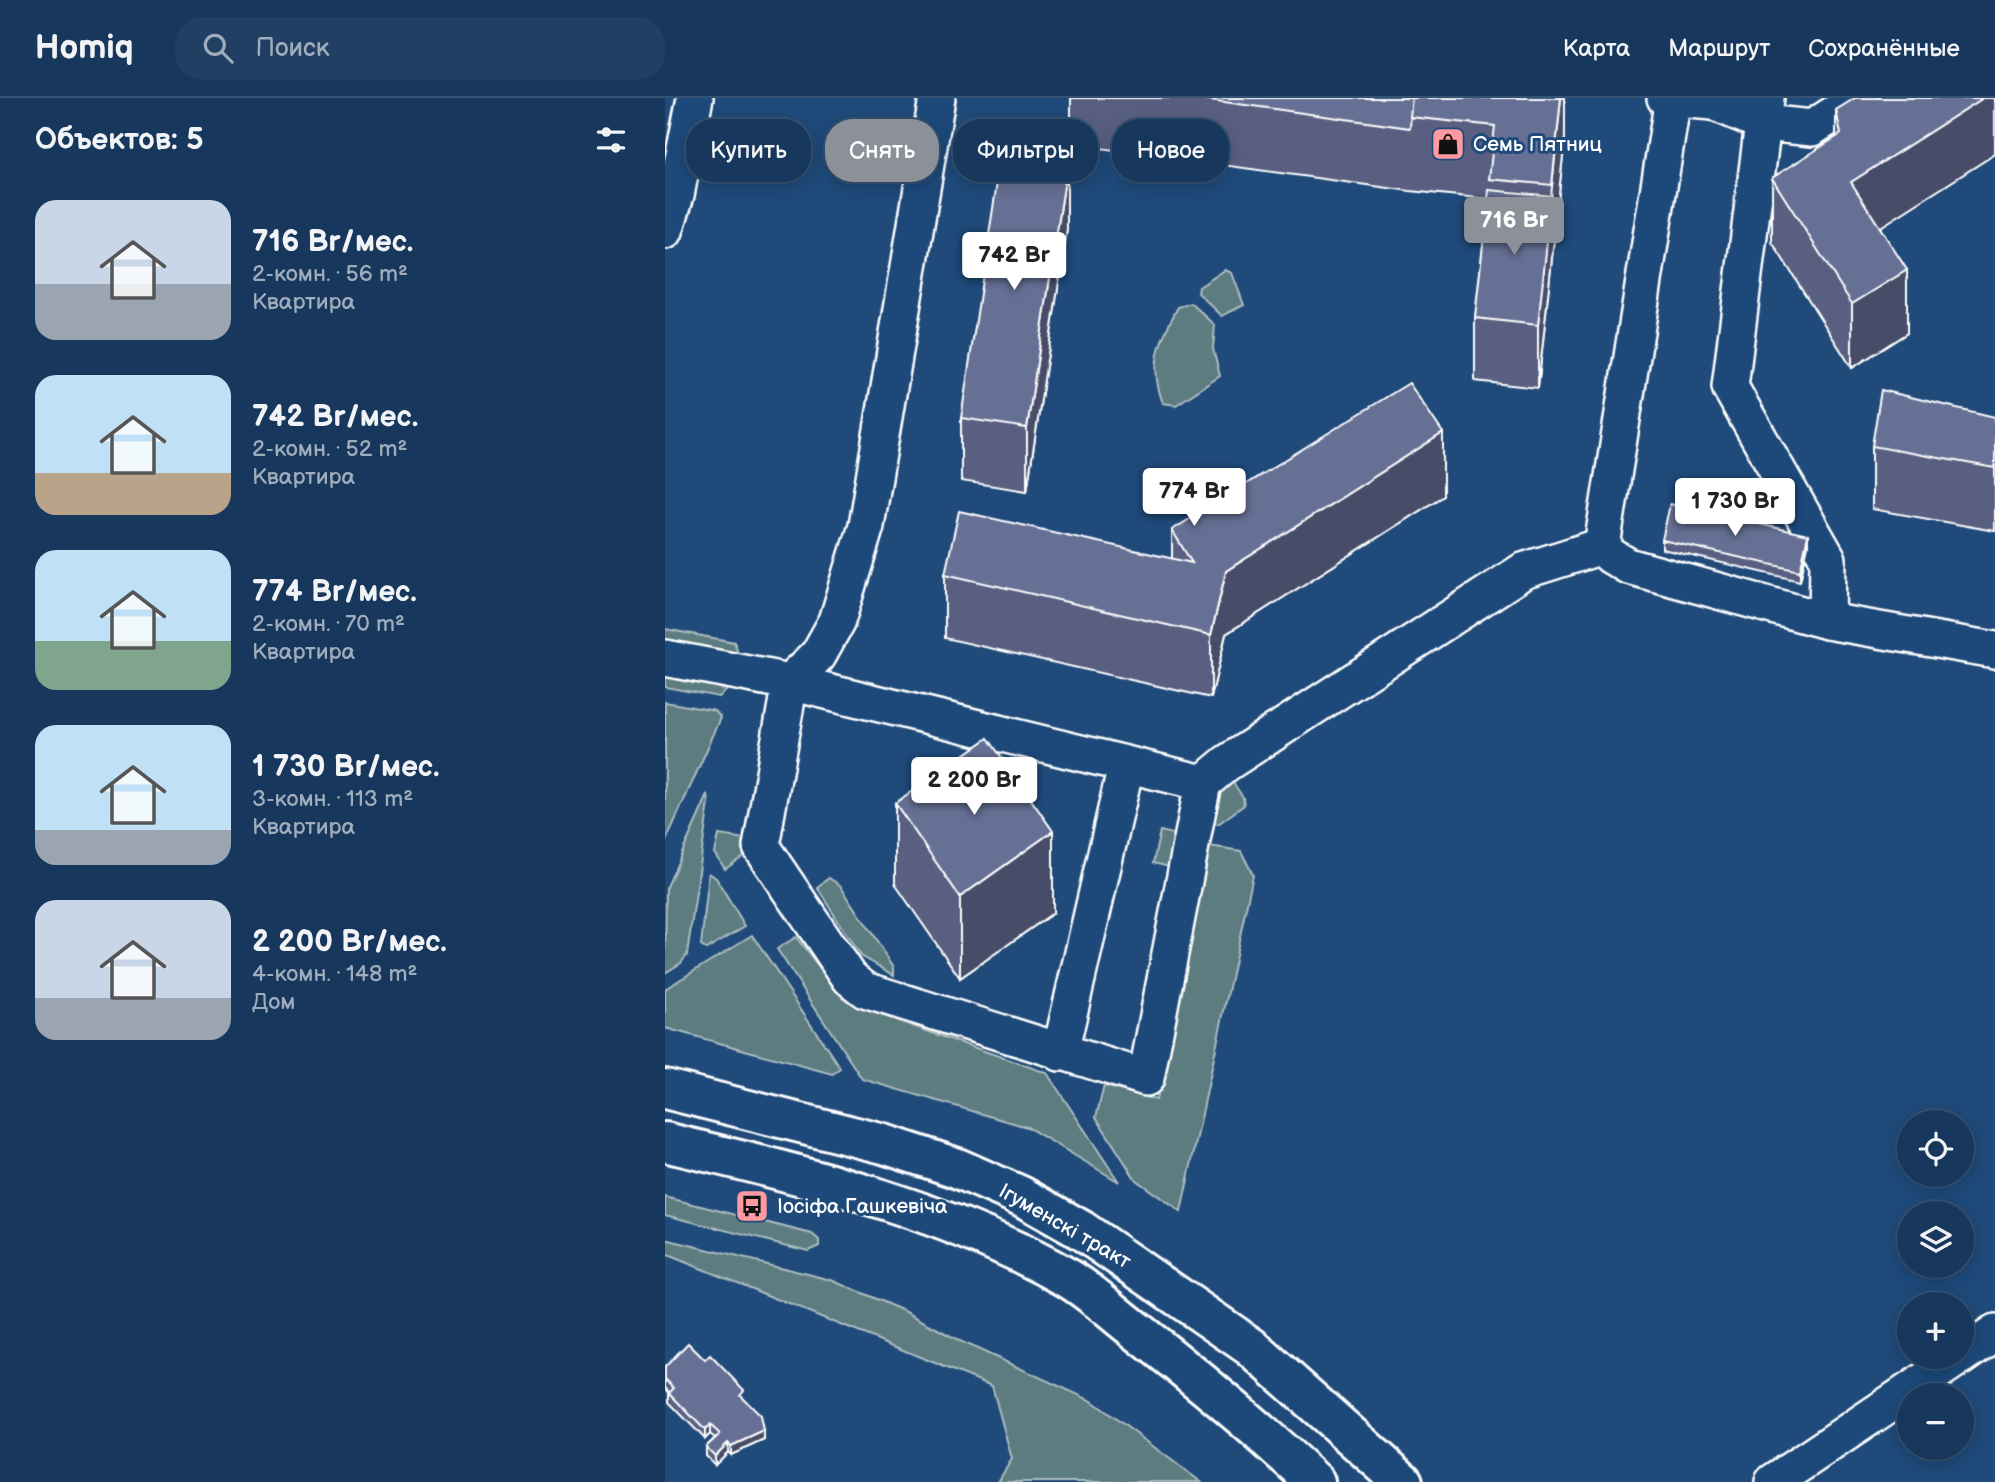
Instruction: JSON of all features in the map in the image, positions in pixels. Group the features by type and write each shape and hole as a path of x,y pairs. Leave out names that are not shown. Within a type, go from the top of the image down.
{"main road":[{"name":"Ігуменскі тракт","path":"665,1089 884,1144 957,1168 1021,1196 1081,1230 1251,1347 1403,1482"},
{"name":"Ігуменскі тракт","path":"665,1142 874,1196 946,1220 1011,1248 1069,1278 1225,1401 1315,1482"}],"street":[{"path":"665,231 676,195 695,98"},
{"path":"937,98 866,526 837,621 818,655 790,682 761,846 850,978 865,990 1146,1078 1203,783 1238,756 1523,571 1602,546"},
{"path":"1602,546 1670,98 1764,111 1812,128 1859,98"},
{"path":"1764,111 1730,387 1828,559 1827,621"},
{"path":"1602,546 1611,556 1628,566 1827,621 1995,650"},
{"path":"665,658 790,682 1203,783"},
{"path":"1060,1053 1126,766"},
{"path":"1974,1348 1995,1334"},
{"path":"1773,1482 1942,1369"}],"green space":[{"path":"1225,270 1232,273 1244,305 1222,316 1198,293 1199,287"},
{"path":"1191,303 1215,325 1213,349 1220,376 1176,405 1163,403 1156,376 1161,342 1178,307"},
{"path":"665,629 734,642 737,650 733,659 665,645"},
{"path":"665,673 726,683 726,691 719,697 665,687"},
{"path":"665,702 715,711 721,718 665,843"},
{"path":"1226,773 1243,797 1244,805 1218,824 1202,821"},
{"path":"708,795 687,955 681,963 665,973 666,889"},
{"path":"1160,831 1181,836 1174,868 1153,863"},
{"path":"719,835 746,839 744,856 725,869 715,853"},
{"path":"1197,844 1241,851 1253,875 1181,1212 1136,1180 1096,1117 1104,1086 1156,1100 1196,896"},
{"path":"709,873 716,878 745,926 706,949 701,946"},
{"path":"829,878 841,886 894,967 894,975 861,956 817,887"},
{"path":"752,935 840,1068 832,1074 665,1028 665,989"},
{"path":"796,937 842,997 855,1006 1047,1073 1119,1182 1027,1127 862,1079 777,949"},
{"path":"665,1197 812,1234 819,1240 819,1246 808,1251 665,1215"},
{"path":"665,1239 832,1280 906,1312 962,1342 1092,1401 1201,1482 998,1482 1012,1459 992,1386 665,1254"}],"building":[{"path":"1195,98 1412,98 1410,128"},
{"path":"1412,98 1561,98 1552,185 1489,179 1495,126 1410,117"},
{"path":"1855,98 1983,98 1851,182 1907,270 1852,304 1772,178 1841,134 1836,110"},
{"path":"997,182 1065,182 1027,428 961,418"},
{"path":"1489,190 1552,196 1538,325 1475,318"},
{"path":"1409,383 1443,433 1226,571 1211,635 945,574 959,511 1192,563 1172,530"},
{"path":"1881,390 1995,417 1995,468 1872,446"},
{"path":"1670,504 1808,535 1800,571 1662,540"},
{"path":"988,738 1053,831 960,897 895,803"},
{"path":"688,1343 705,1360 710,1355 744,1390 740,1395 761,1416 764,1431 731,1446 728,1443 715,1456 706,1447 720,1434 710,1425 705,1430 669,1393 674,1388 665,1379 665,1367"}],"place":[{"name":"Семь Пятниц","path":"1448,144"},
{"name":"Іосіфа Гашкевіча","path":"752,1206"}]}
